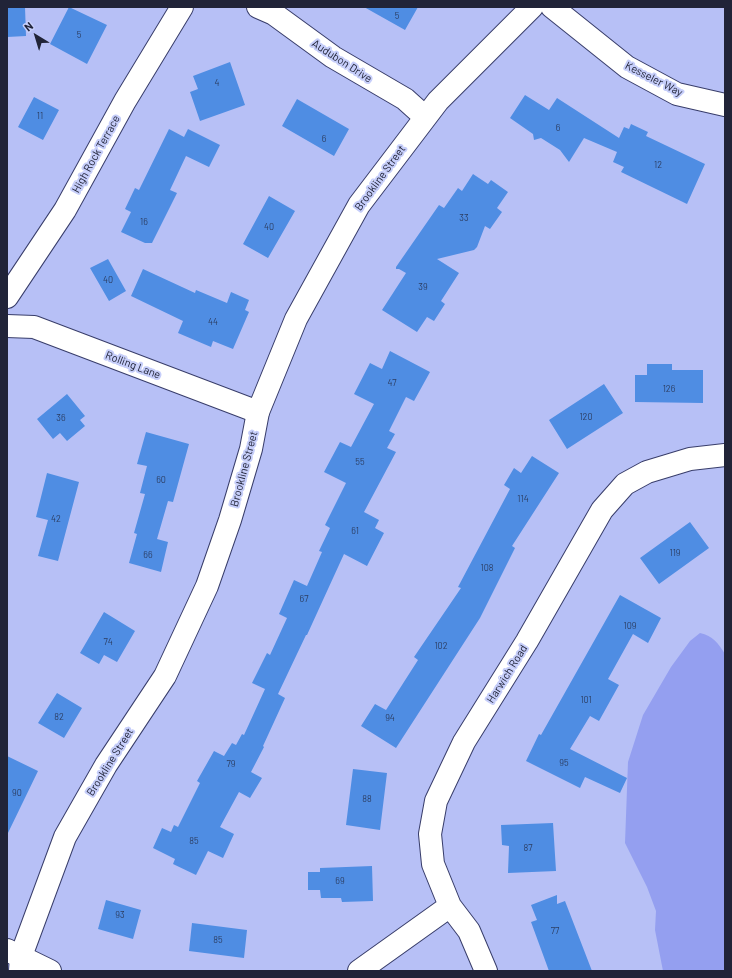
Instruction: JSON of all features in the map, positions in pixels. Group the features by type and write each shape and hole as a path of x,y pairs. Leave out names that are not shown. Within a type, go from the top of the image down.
{"street":[{"name":"High Rock Terrace","path":"7,297 65,210 125,101 182,7"},
{"name":"Audubon Drive","path":"258,7 274,14 333,57 405,99 425,117"},
{"name":"Brookline Street","path":"16,959 65,837 106,764 165,676 207,586 230,520 251,449 258,412 296,319 356,212 425,117 438,101 532,7"},
{"name":"Kesseler Way","path":"552,7 628,67 678,94 725,105"},
{"name":"Rolling Lane","path":"7,326 34,327 258,412"},
{"name":"Harwich Road","path":"486,971 469,931 450,906 434,864 430,834 436,801 464,742 527,641 602,510 625,484 647,472 690,459 725,455"},
{"path":"359,971 450,906"},
{"path":"16,959 50,971"}],"shaded area":[{"path":"700,633 715,640 725,654 725,971 663,971 655,930 656,911 647,887 625,843 628,762 643,715 671,667 690,641"}],"building":[{"path":"7,7 25,7 26,36 7,37"},
{"path":"69,7 107,25 87,64 50,44"},
{"path":"364,7 418,7 405,30"},
{"path":"230,62 245,105 200,121 190,92 198,89 193,76"},
{"path":"525,95 549,110 557,98 619,138 624,127 629,129 631,124 648,132 646,136 705,164 687,204 621,172 624,167 613,162 617,152 584,138 569,162 560,150 541,138 534,140 533,134 510,118"},
{"path":"34,97 59,110 43,140 18,127"},
{"path":"297,99 349,129 334,156 282,126"},
{"path":"169,129 184,137 188,129 220,145 209,167 186,156 170,190 177,193 152,243 145,243 121,232 131,212 125,209 135,188 139,190"},
{"path":"473,174 488,184 491,180 508,192 497,208 502,212 490,229 485,226 477,247 474,250 437,259 459,273 441,301 445,304 434,321 427,317 417,332 382,310 406,273 396,269 396,267 439,205 444,208 458,188 462,191"},
{"path":"269,196 295,211 268,258 243,244"},
{"path":"108,259 126,291 109,301 90,268"},
{"path":"143,269 195,293 196,290 227,303 231,292 249,300 245,310 249,312 233,349 213,341 211,347 178,333 183,321 131,296"},
{"path":"390,351 430,372 414,401 406,397 389,431 395,434 387,448 396,452 364,512 379,520 375,528 384,533 367,566 344,554 278,694 285,698 263,746 264,747 251,772 262,778 250,798 239,792 220,827 234,834 223,858 208,851 196,875 173,864 175,859 153,848 162,828 171,832 174,825 178,827 200,783 197,781 214,751 224,756 232,743 236,745 242,734 244,735 265,689 252,683 267,653 270,655 287,618 279,614 294,580 307,586 322,552 319,551 330,528 325,525 346,483 324,472 340,442 351,447 374,404 354,394 370,363 382,369"},
{"path":"647,364 672,364 672,370 703,370 703,403 635,402 635,375 647,375"},
{"path":"604,384 623,413 567,449 549,420"},
{"path":"67,394 85,416 80,420 85,426 67,441 60,433 53,439 37,419"},
{"path":"146,432 189,444 173,502 168,501 157,539 168,542 161,572 129,563 137,534 134,533 145,494 140,493 147,466 137,464"},
{"path":"532,456 559,473 512,546 515,548 480,618 396,748 361,726 375,704 386,710 418,660 414,657 461,588 458,587 510,489 504,485 514,468 521,473"},
{"path":"47,473 79,482 58,561 38,556 48,520 36,517"},
{"path":"690,522 709,548 659,584 640,558"},
{"path":"620,595 661,618 648,643 633,634 608,679 619,685 599,721 590,716 570,749 627,778 620,793 585,777 580,788 526,761 539,734 541,735"},
{"path":"104,612 135,631 117,662 104,655 99,664 80,653"},
{"path":"57,693 82,708 64,738 38,723"},
{"path":"7,756 38,771 7,835"},
{"path":"353,769 387,773 380,830 346,825"},
{"path":"553,823 556,871 508,873 509,846 502,845 501,825"},
{"path":"372,866 373,901 342,902 341,898 321,898 320,890 308,890 308,872 320,872 320,868"},
{"path":"557,895 557,904 565,901 592,971 549,971 531,922 537,920 531,905"},
{"path":"106,900 141,910 133,939 98,929"},
{"path":"192,923 247,930 244,958 189,951"}]}
